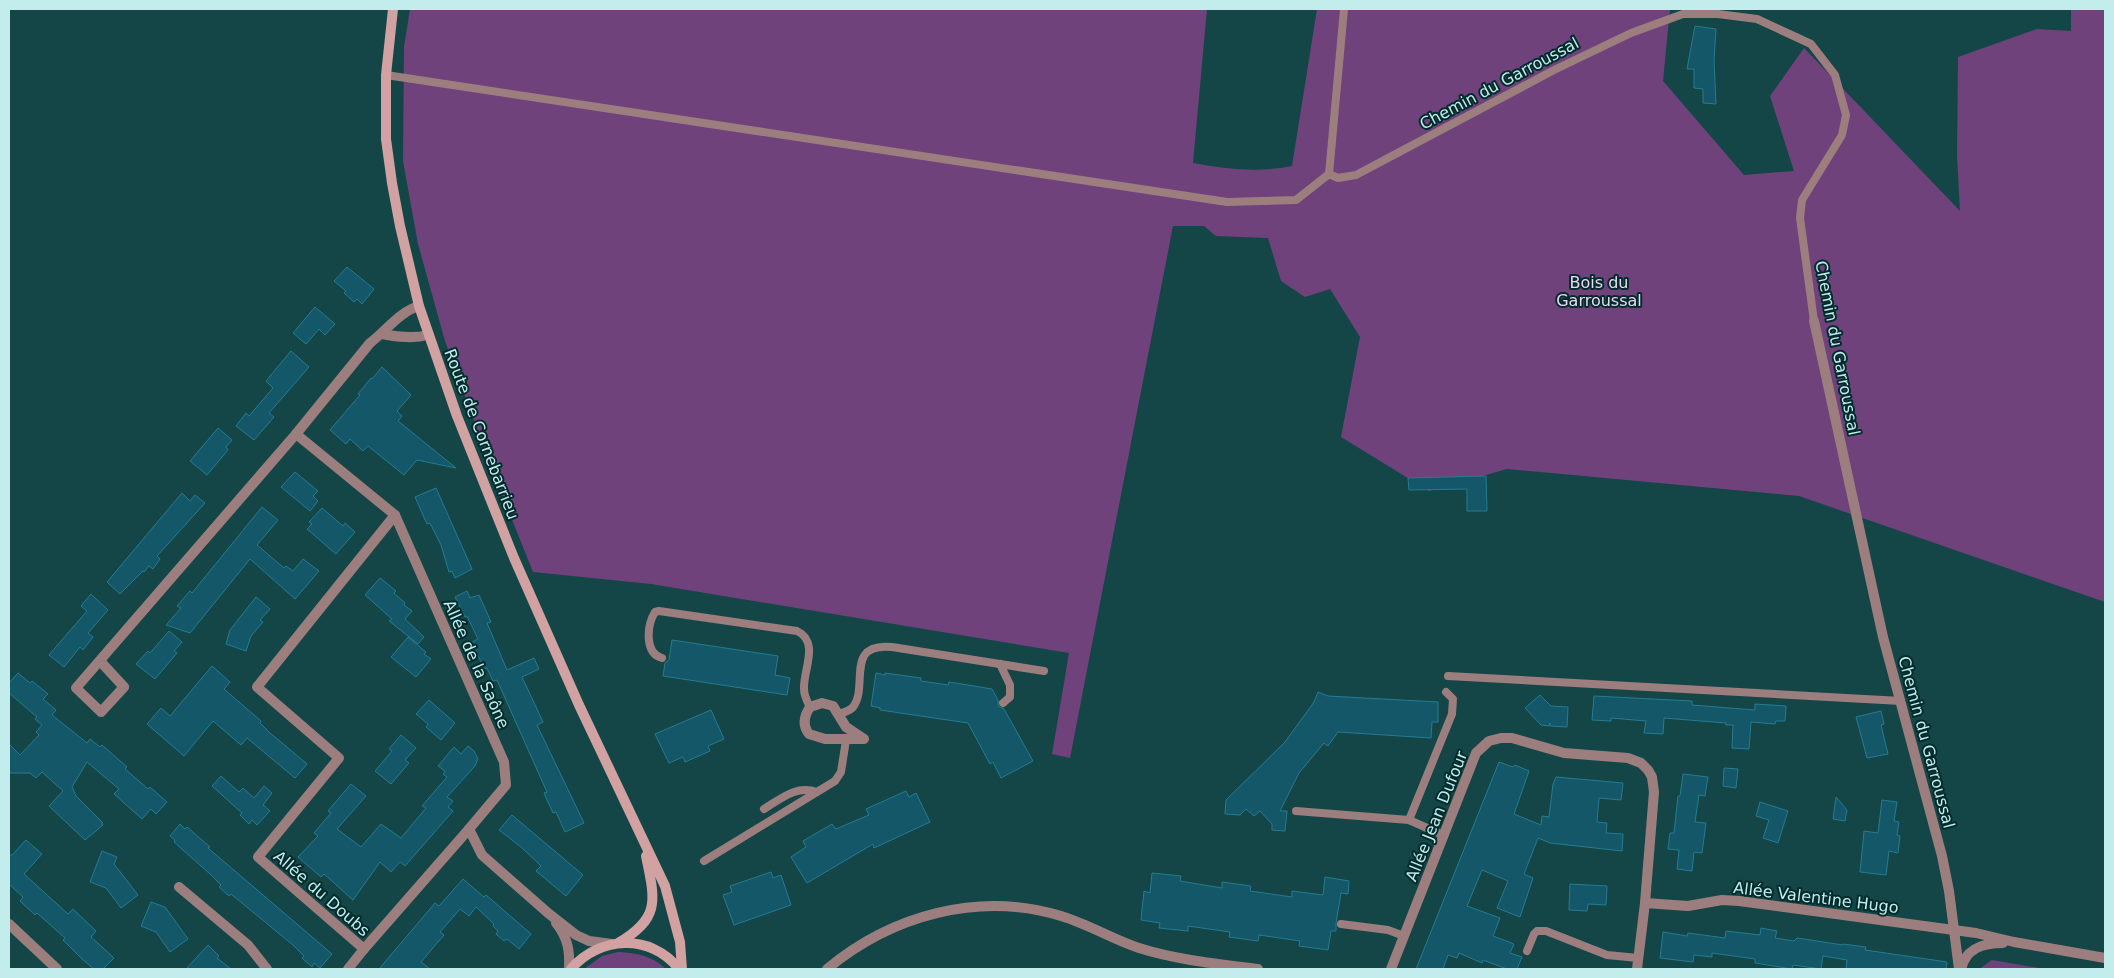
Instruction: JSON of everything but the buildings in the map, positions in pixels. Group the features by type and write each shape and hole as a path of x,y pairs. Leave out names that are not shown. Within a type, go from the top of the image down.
{"main road":[{"name":"Route de Cornebarrieu","path":"393,9 386,75 386,126 392,183 400,226 428,335 464,434 514,558 644,845 665,886 680,942 680,969"},
{"name":"Route de Cornebarrieu","path":"570,969 588,954 615,944 633,934 642,926 651,913 653,893 644,845"},
{"path":"615,944 638,944 649,947 668,958 680,969"}],"street":[{"path":"100,661 124,687 101,712 76,688 296,434 370,344 396,318 411,308 420,306"},
{"name":"Chemin du Garroussal","path":"1814,321 1883,637 1942,856 1960,969"},
{"path":"382,334 400,337 428,335"},
{"name":"Allée de la Saône","path":"296,434 395,516 504,762 506,785 469,828"},
{"name":"Allée du Doubs","path":"395,516 257,687 339,758 258,857 364,949 469,828"},
{"path":"815,704 827,704 833,706 839,714 846,727 864,739 825,740 809,734 804,721 810,707 815,704"},
{"name":"Allée Jean Dufour","path":"1391,969 1476,754 1485,743 1494,739 1512,738 1538,747 1582,755 1633,759 1648,770 1652,777 1654,786 1645,903 1637,969"},
{"path":"469,828 482,855 548,913 576,935 589,941 615,944"},
{"path":"179,887 248,945 268,969"},
{"name":"Allée Valentine Hugo","path":"1645,903 1688,906 1730,900 1976,933 2014,942"},
{"path":"827,969 855,947 899,924 947,910 994,906 1027,908 1059,915 1138,947 1166,955 1258,969"},
{"path":"548,913 566,939 570,955 570,969"},
{"path":"9,924 56,969"},
{"path":"1960,969 1969,953 1975,948 1991,943 2014,942 2105,958"},
{"path":"348,969 364,949"}],"lane":[{"path":"386,75 1227,202 1296,200 1329,174 1344,9"},
{"name":"Chemin du Garroussal","path":"1329,174 1338,178 1356,176 1554,70 1631,32 1683,14 1718,14 1758,19 1811,44 1835,75 1846,115 1842,134 1802,200 1800,218 1814,321"},
{"path":"662,658 654,654 650,648 649,640 653,617 655,612 659,611 798,631 805,635 809,643 804,689 805,699 810,707"},
{"path":"839,714 849,710 855,704 862,660 870,650 878,647 892,647 1044,671"},
{"path":"1000,664 1011,688 1010,697 1003,703"},
{"path":"1448,676 1901,701"},
{"path":"1409,820 1452,714 1453,699 1446,692"},
{"path":"704,861 835,782 840,775 846,740"},
{"path":"764,809 794,791 804,789 817,792"},
{"path":"1296,811 1409,820 1443,835"},
{"path":"1340,924 1388,930 1404,936"},
{"path":"1527,950 1534,934 1546,931 1606,954 1638,958"}],"green space":[{"name":"Bois du Garroussal","path":"410,9 1207,9 1193,163 1254,170 1292,166 1317,9 1670,9 1663,81 1744,175 1794,171 1770,96 1804,48 1960,211 1957,156 1958,57 2037,29 2071,31 2071,9 2105,9 2105,602 1799,496 1507,469 1429,491 1341,437 1360,337 1330,289 1305,297 1281,281 1268,238 1216,236 1204,226 1173,226 1070,758 1052,754 1069,653 651,584 533,572 491,467 445,341 418,244 403,161 404,47"},
{"path":"618,952 644,956 666,969 584,969 602,956"},
{"path":"1992,960 2045,969 1979,969"}]}
